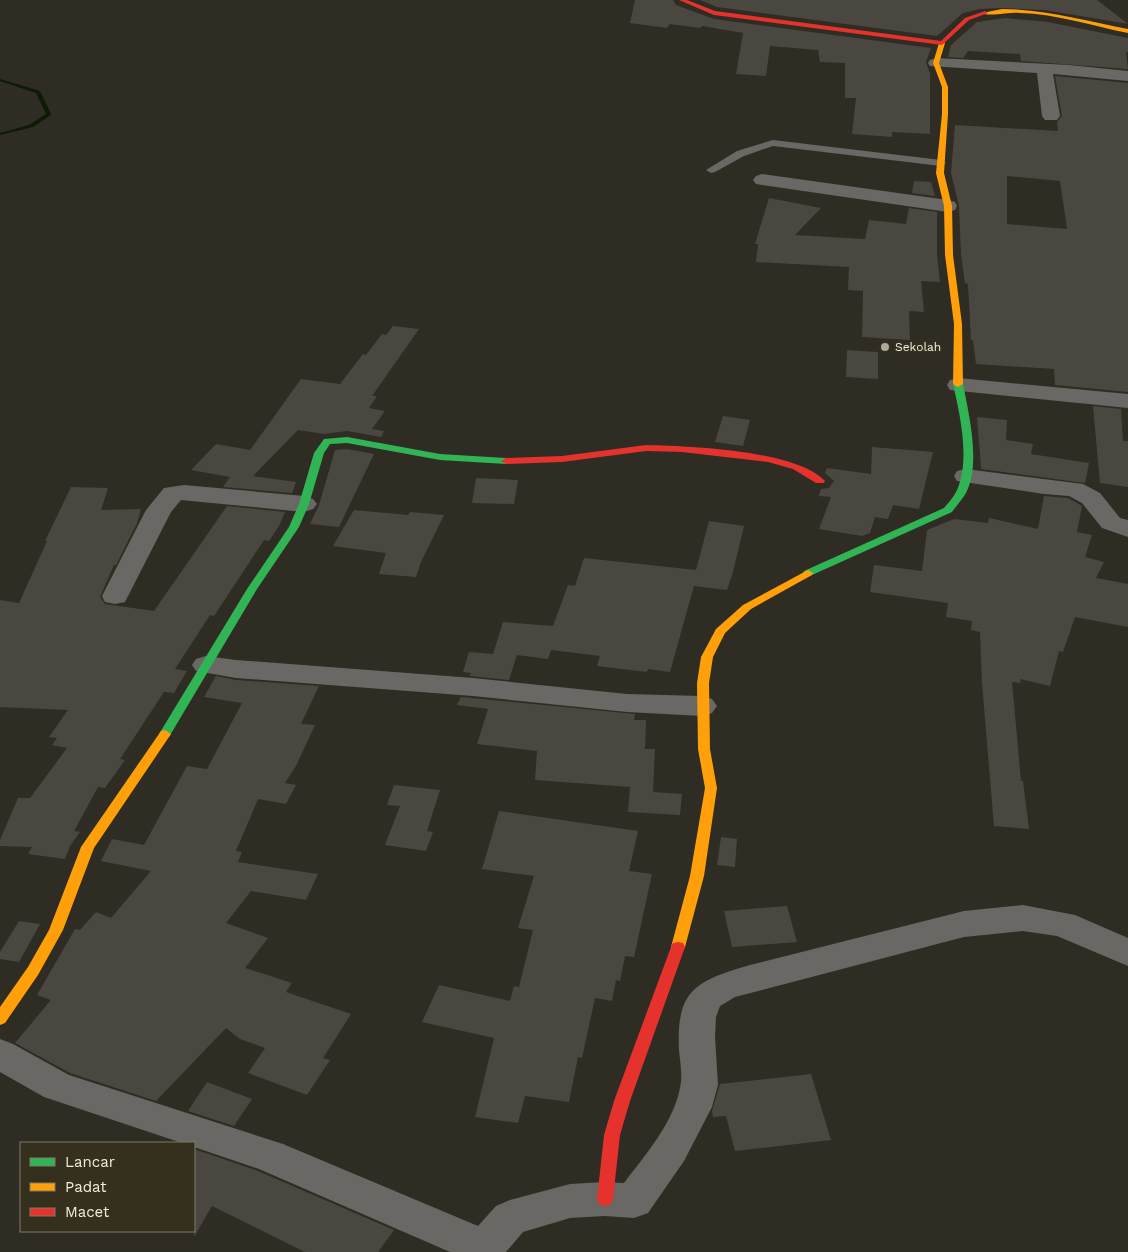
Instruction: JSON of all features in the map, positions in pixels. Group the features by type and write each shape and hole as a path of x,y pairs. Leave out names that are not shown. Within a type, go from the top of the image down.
{"street":[{"path":"682,0 714,13 942,42"},
{"path":"605,1199 612,1135 622,1101 676,953 697,876 711,788 704,750 702,706 707,657 720,631 747,608 805,574 948,510 961,493 966,476 965,430 958,385 958,324 949,255 948,206 940,172 945,114 945,87 936,63 942,42 967,20 990,11 1026,13 1128,31"},
{"path":"936,63 1047,69 1128,76"},
{"path":"1047,69 1045,72 1051,116"},
{"path":"762,180 948,206"},
{"path":"958,385 1128,401"},
{"path":"0,1019 33,971 56,930 88,847 177,716 252,589 286,541 304,504 323,445 331,440 338,439 466,460 538,460 646,448 682,449 769,459 797,467 820,481"},
{"path":"966,476 1044,487 1074,489 1091,498 1111,523 1128,530"},
{"path":"115,596 159,510 173,493 184,492 304,504"},
{"path":"206,665 236,669 473,687 636,703 702,706"},
{"path":"0,1054 57,1086 268,1156 335,1182 480,1250 510,1218 570,1201 605,1199 634,1201 662,1163 688,1118 699,1091 697,1037 699,1012 706,997 719,989 750,979 964,924 1023,918 1063,924 1128,953"}],"lane":[{"path":"711,170 739,153 756,146 773,143 941,163"}],"building":[{"path":"635,0 673,0 676,5 714,19 931,48 926,62 930,74 930,134 892,132 892,137 852,134 856,98 845,98 845,63 820,62 818,50 770,46 766,76 736,74 743,33 702,26 700,28 670,24 667,28 630,23"},
{"path":"700,0 1097,0 1128,24 1045,10 980,9 963,13 937,36 717,7"},
{"path":"1005,18 1048,22 1128,38 1128,52 1126,52 1128,69 1021,61 1020,54 968,51 963,58 948,57 951,45 977,22"},
{"path":"1055,76 1128,83 1128,392 1055,385 1054,369 976,364 973,340 971,340 968,284 965,283 961,255 959,206 951,173 955,125 1058,131 1057,122 1062,116","holes":["1007,176 1060,181 1067,229 1007,224"]},
{"path":"914,181 931,182 935,196 912,193"},
{"path":"769,198 821,208 795,235 865,239 869,220 906,224 909,208 937,212 937,255 940,282 921,281 924,312 909,311 910,340 862,337 863,291 848,290 849,267 756,262 758,244 755,244"},
{"path":"393,326 419,329 372,396 377,396 369,408 385,411 372,429 384,431 381,437 347,431 324,434 298,430 253,476 296,482 292,493 223,487 230,477 191,470 216,444 250,450 301,379 340,384 363,354 366,355 382,334 386,335"},
{"path":"847,350 878,352 878,379 846,377"},
{"path":"1093,406 1121,409 1123,441 1128,441 1128,487 1100,483"},
{"path":"723,416 750,420 743,446 715,442"},
{"path":"977,417 1007,420 1006,440 1033,444 1031,454 1089,463 1085,483 981,469"},
{"path":"872,447 933,452 919,509 893,505 888,519 875,517 870,533 862,536 819,529 831,497 819,496 821,489 829,488 834,481 825,473 827,468 871,474"},
{"path":"347,449 374,454 339,527 310,524 319,505 335,450"},
{"path":"476,478 518,480 514,504 472,503"},
{"path":"71,487 108,488 101,510 141,509 137,523 116,565 114,565 100,597 105,604 154,611 227,506 285,512 279,526 269,541 264,540 214,616 210,615 175,669 187,671 174,693 164,692 120,759 125,760 105,788 98,787 74,831 80,832 70,846 65,859 28,854 32,847 0,846 0,840 18,798 30,798 67,748 52,745 57,738 49,737 68,710 0,707 0,600 19,603 47,541 45,541"},
{"path":"1044,496 1068,498 1082,506 1077,532 1092,535 1085,557 1104,562 1096,578 1128,584 1128,627 1075,617 1063,652 1059,651 1050,686 1020,679 1021,683 1012,682 1021,781 1023,781 1029,829 994,826 982,683 980,632 971,630 972,621 946,617 948,603 870,592 874,565 922,571 927,530 954,519 988,523 989,518 1038,529"},
{"path":"354,510 408,515 410,512 444,515 421,562 416,577 379,574 386,553 333,546"},
{"path":"709,521 744,526 733,572 727,590 694,586 670,672 648,669 647,672 597,666 600,656 551,650 548,659 517,655 509,680 470,676 471,673 463,672 469,652 493,654 503,622 553,626 568,585 575,586 584,558 696,570"},
{"path":"216,676 236,680 319,686 301,724 315,725 296,766 285,783 296,785 286,804 258,799 236,851 242,852 238,862 318,874 306,900 251,891 226,923 268,938 245,968 292,983 286,992 351,1014 323,1058 330,1060 307,1095 248,1073 265,1048 240,1039 226,1028 156,1101 70,1073 15,1043 51,1000 37,995 75,929 80,930 96,912 111,918 151,871 101,861 112,839 144,845 187,766 207,769 242,703 204,697"},
{"path":"461,697 635,714 634,720 646,720 645,749 655,749 653,792 682,794 680,815 628,812 630,787 535,780 537,751 477,744 488,709 457,705"},
{"path":"394,785 440,790 427,831 433,832 426,851 385,845 400,806 387,805"},
{"path":"499,811 638,831 629,871 652,874 634,957 625,956 620,981 616,980 612,1001 595,998 582,1058 578,1057 569,1102 525,1096 518,1123 475,1117 494,1038 422,1022 439,985 510,1001 514,986 519,987 533,930 518,928 534,876 482,869"},
{"path":"721,837 737,839 735,867 717,865"},
{"path":"787,906 797,942 732,947 724,911"},
{"path":"19,921 40,924 19,962 0,959 0,952"},
{"path":"811,1074 831,1140 735,1151 726,1116 713,1117 712,1111 720,1084"},
{"path":"207,1082 252,1099 234,1126 188,1111"},
{"path":"195,1149 258,1171 394,1230 378,1252 305,1252 212,1206 194,1237"}],"waterway":[{"path":"0,80 38,92 49,114 31,126 0,134"}],"traffic: fast":[{"path":"808,573 948,510 957,499 966,479 968,452 966,424 958,384"},
{"path":"165,734 252,589 294,527 304,504 319,453 327,441 347,440 440,457 506,461"}],"traffic: slow":[{"path":"985,13 1002,11 1038,13 1128,31"},
{"path":"942,43 936,63 945,87 945,114 940,173 948,206 949,255 958,324 958,384"},
{"path":"678,947 697,876 711,788 704,749 703,683 707,657 720,631 747,607 808,573"},
{"path":"0,1019 33,971 56,930 88,847 165,734"}],"traffic: jam":[{"path":"682,0 714,13 942,43 967,19 985,13"},
{"path":"506,461 562,459 646,448 682,449 769,459 797,467 820,481"},
{"path":"605,1199 612,1135 622,1101 678,947"}],"place":[{"name":"Sekolah","path":"885,347"}]}
